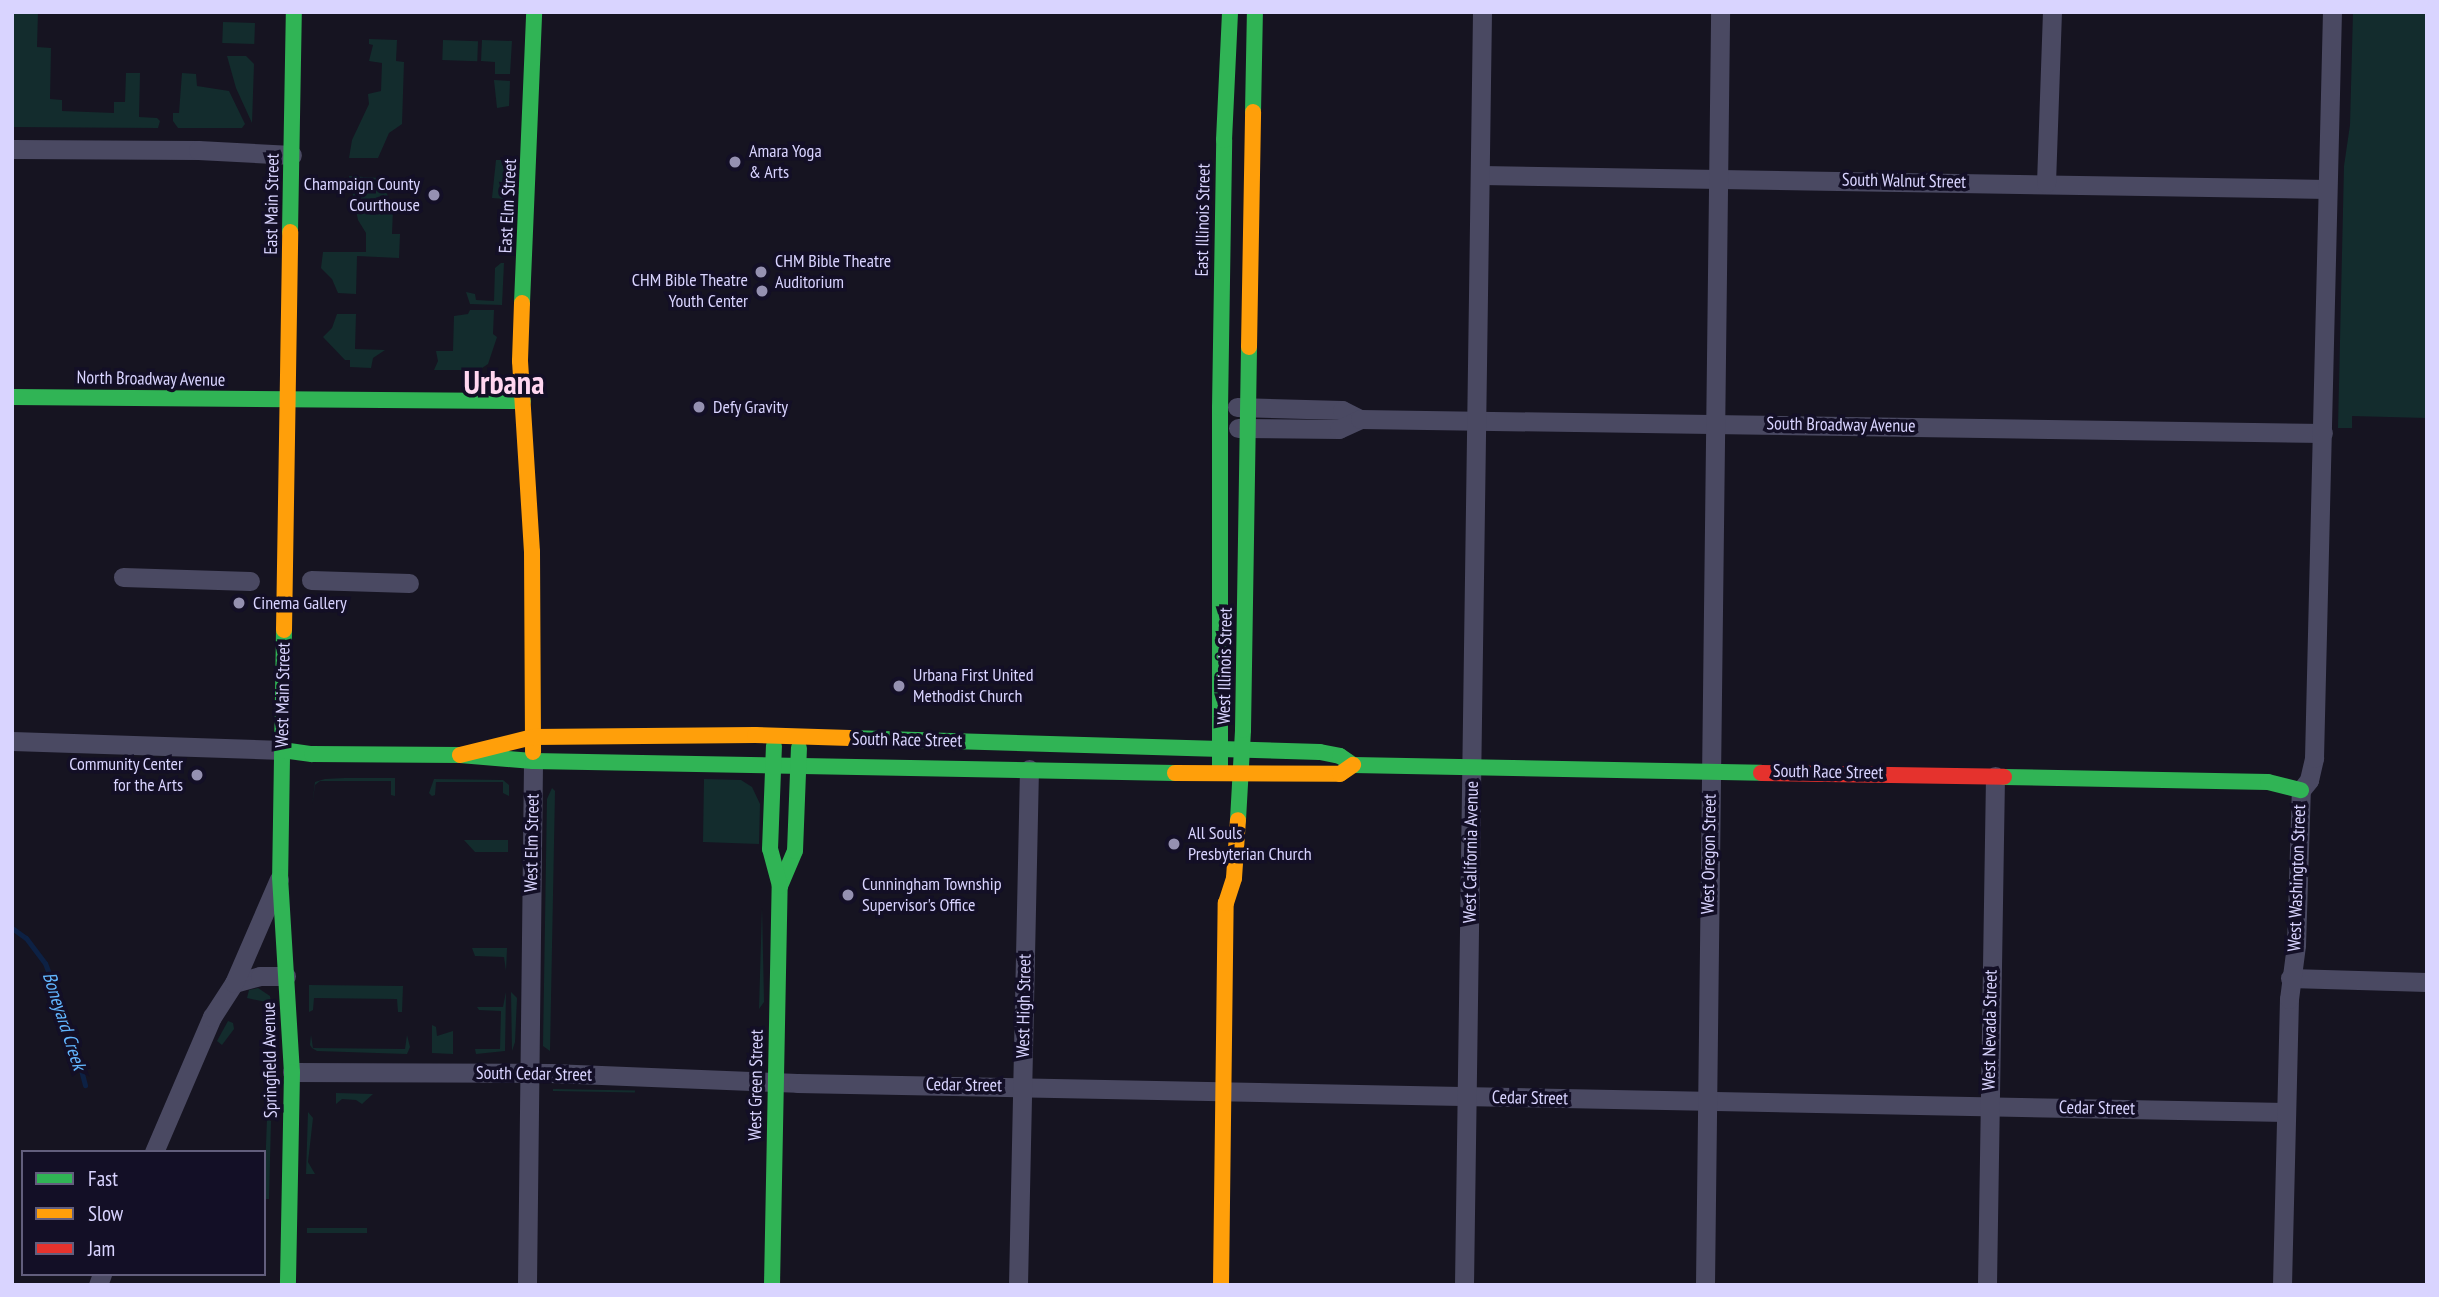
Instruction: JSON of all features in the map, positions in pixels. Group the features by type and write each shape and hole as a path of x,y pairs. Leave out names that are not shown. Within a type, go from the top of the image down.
{"street":[{"name":"East Main Street","path":"289,397 294,12"},
{"name":"East Elm Street","path":"523,401 520,361 534,12"},
{"name":"East Illinois Street","path":"1220,428 1224,140 1230,12"},
{"path":"1248,428 1255,12"},
{"name":"West California Avenue","path":"1464,1285 1479,420 1482,12"},
{"name":"West Oregon Street","path":"1705,1285 1720,12"},
{"path":"2046,183 2052,12"},
{"name":"West Washington Street","path":"2282,1285 2290,978 2296,945 2301,790 2309,780 2314,758 2332,12"},
{"path":"12,149 198,150 292,155"},
{"name":"South Walnut Street","path":"1481,174 2327,189"},
{"name":"North Broadway Avenue","path":"12,397 289,397"},
{"path":"289,397 523,401"},
{"name":"West Main Street","path":"156,1150 212,1017 234,983 280,877 289,397"},
{"name":"West Elm Street","path":"523,401 532,563 533,737 527,1285"},
{"name":"South Broadway Avenue","path":"1220,408 1342,410 1360,419"},
{"name":"South Broadway Avenue","path":"1220,428 1339,429 1360,419 2323,433"},
{"name":"West Illinois Street","path":"1220,428 1220,793"},
{"name":"West Illinois Street","path":"1226,903 1234,878 1242,749 1248,428"},
{"path":"123,577 250,581"},
{"path":"311,580 409,583"},
{"name":"South Race Street","path":"460,755 533,737 775,736 1320,752 1340,756 1353,765 1473,765 2268,782 2301,790"},
{"name":"West Green Street","path":"772,1285 780,886 770,849 775,736"},
{"name":"West Green Street","path":"780,886 795,851 799,737"},
{"name":"South Race Street","path":"12,741 282,750 312,754 460,755 533,761 773,763 1072,772 1340,774 1353,765"},
{"name":"West High Street","path":"1018,1285 1029,769"},
{"name":"West Nevada Street","path":"1987,1285 1995,776"},
{"name":"West Illinois Street","path":"1219,849 1218,877 1226,903 1221,1285"},
{"name":"Springfield Avenue","path":"280,877 292,1072 288,1285"},
{"path":"234,983 260,976 286,976"},
{"path":"2290,978 2427,982"},
{"name":"South Cedar Street","path":"292,1072 529,1073 775,1081"},
{"name":"Cedar Street","path":"775,1081 2286,1112"}],"green space":[{"path":"12,12 38,12 37,47 51,48 50,99 62,100 62,111 114,113 114,102 125,102 126,73 140,73 139,117 157,118 160,121 158,128 12,127"},
{"path":"2353,12 2427,12 2427,418 2352,416 2352,428 2338,428 2344,166 2350,125"},
{"path":"223,22 255,23 254,44 222,43"},
{"path":"369,39 397,40 396,61 404,62 402,124 389,133 378,158 349,158 352,140 369,104 368,94 381,91 382,63 369,61 373,45 369,44"},
{"path":"443,40 478,41 477,61 442,60"},
{"path":"482,40 512,41 510,74 495,74 495,62 481,61"},
{"path":"227,56 246,56 254,64 252,123 236,88"},
{"path":"182,73 196,74 197,86 229,91 245,124 242,128 178,128 173,121 173,113 179,113"},
{"path":"494,80 510,81 509,106 497,108"},
{"path":"496,160 507,160 506,199 492,198"},
{"path":"349,176 379,178 390,200 401,209 393,209 392,234 400,234 399,258 357,256 356,294 338,293 332,279 321,268 323,252 366,252 366,233 358,220"},
{"path":"504,263 502,305 470,304 466,292 475,294 476,300 494,301 495,268"},
{"path":"470,310 494,310 493,334 497,337 488,364 479,370 434,370 438,361 436,351 453,351 454,316 468,314"},
{"path":"337,314 356,314 355,349 385,350 373,358 371,368 350,367 350,360 345,360 323,337 332,328"},
{"path":"395,778 395,796 391,795 391,781 320,781 315,785 312,806 315,782 325,779"},
{"path":"434,779 503,780 509,785 509,796 503,793 503,782 436,782 435,795 432,796 429,793"},
{"path":"704,779 741,780 752,787 760,804 759,844 703,842"},
{"path":"552,788 555,791 550,1051 543,1046 547,799"},
{"path":"464,840 508,840 508,852 475,852"},
{"path":"762,907 764,1002 759,1009"},
{"path":"472,948 507,948 506,971 504,957 475,956"},
{"path":"309,985 403,986 402,1012 398,1012 397,999 314,998 313,1010 309,1012"},
{"path":"258,988 270,996 271,1003 247,998 249,990"},
{"path":"506,992 505,1051 476,1054 475,1049 500,1049 501,1011 479,1010 477,1007 503,1007"},
{"path":"511,992 517,998 515,1042 512,1051"},
{"path":"228,1021 233,1023 234,1029 222,1045 217,1041"},
{"path":"432,1025 436,1027 437,1036 453,1031 453,1054 432,1053"},
{"path":"311,1035 313,1048 405,1049 407,1035 410,1047 407,1054 317,1051 312,1048 310,1045"},
{"path":"553,1089 635,1090 635,1092"},
{"path":"336,1093 373,1094 362,1104 356,1100 342,1099 336,1104"},
{"path":"308,1112 313,1118 308,1162 315,1174 306,1174"},
{"path":"267,1119 271,1121 269,1199 266,1199"},
{"path":"307,1228 367,1228 367,1233 307,1233"}],"waterway":[{"name":"Boneyard Creek","path":"12,928 26,938 45,963 71,1032 85,1085"}],"traffic: fast":[{"path":"290,232 294,12"},
{"path":"522,303 534,12"},
{"path":"1220,766 1220,408 1224,140 1230,12"},
{"path":"1253,112 1255,12"},
{"path":"1238,820 1243,730 1249,347"},
{"path":"12,397 523,401"},
{"path":"284,630 280,877 292,1072 288,1285"},
{"path":"850,738 1320,752 1340,756 1353,765 1761,773"},
{"path":"772,1285 780,886 770,849 774,746"},
{"path":"780,886 795,851 799,748"},
{"path":"282,750 312,754 460,755 533,761 1175,773"},
{"path":"2004,777 2268,782 2301,790"}],"traffic: slow":[{"path":"1249,347 1253,112"},
{"path":"284,630 290,232"},
{"path":"522,303 520,361 532,552 533,752"},
{"path":"460,755 533,737 755,735 850,738"},
{"path":"1175,773 1340,774 1353,765"},
{"path":"1221,1285 1226,903 1234,878 1238,820"}],"traffic: jam":[{"path":"1761,773 2004,777"}],"place":[{"name":"Amara Yoga & Arts","path":"735,162"},
{"name":"Champaign County Courthouse","path":"434,195"},
{"name":"CHM Bible Theatre Auditorium","path":"761,272"},
{"name":"CHM Bible Theatre Youth Center","path":"762,291"},
{"name":"Defy Gravity","path":"699,407"},
{"name":"Cinema Gallery","path":"239,603"},
{"name":"Urbana First United Methodist Church","path":"899,686"},
{"name":"Community Center for the Arts","path":"197,775"},
{"name":"All Souls Presbyterian Church","path":"1174,844"},
{"name":"Cunningham Township Supervisor's Office","path":"848,895"}],"district":[{"name":"Urbana","path":"504,382"}]}
